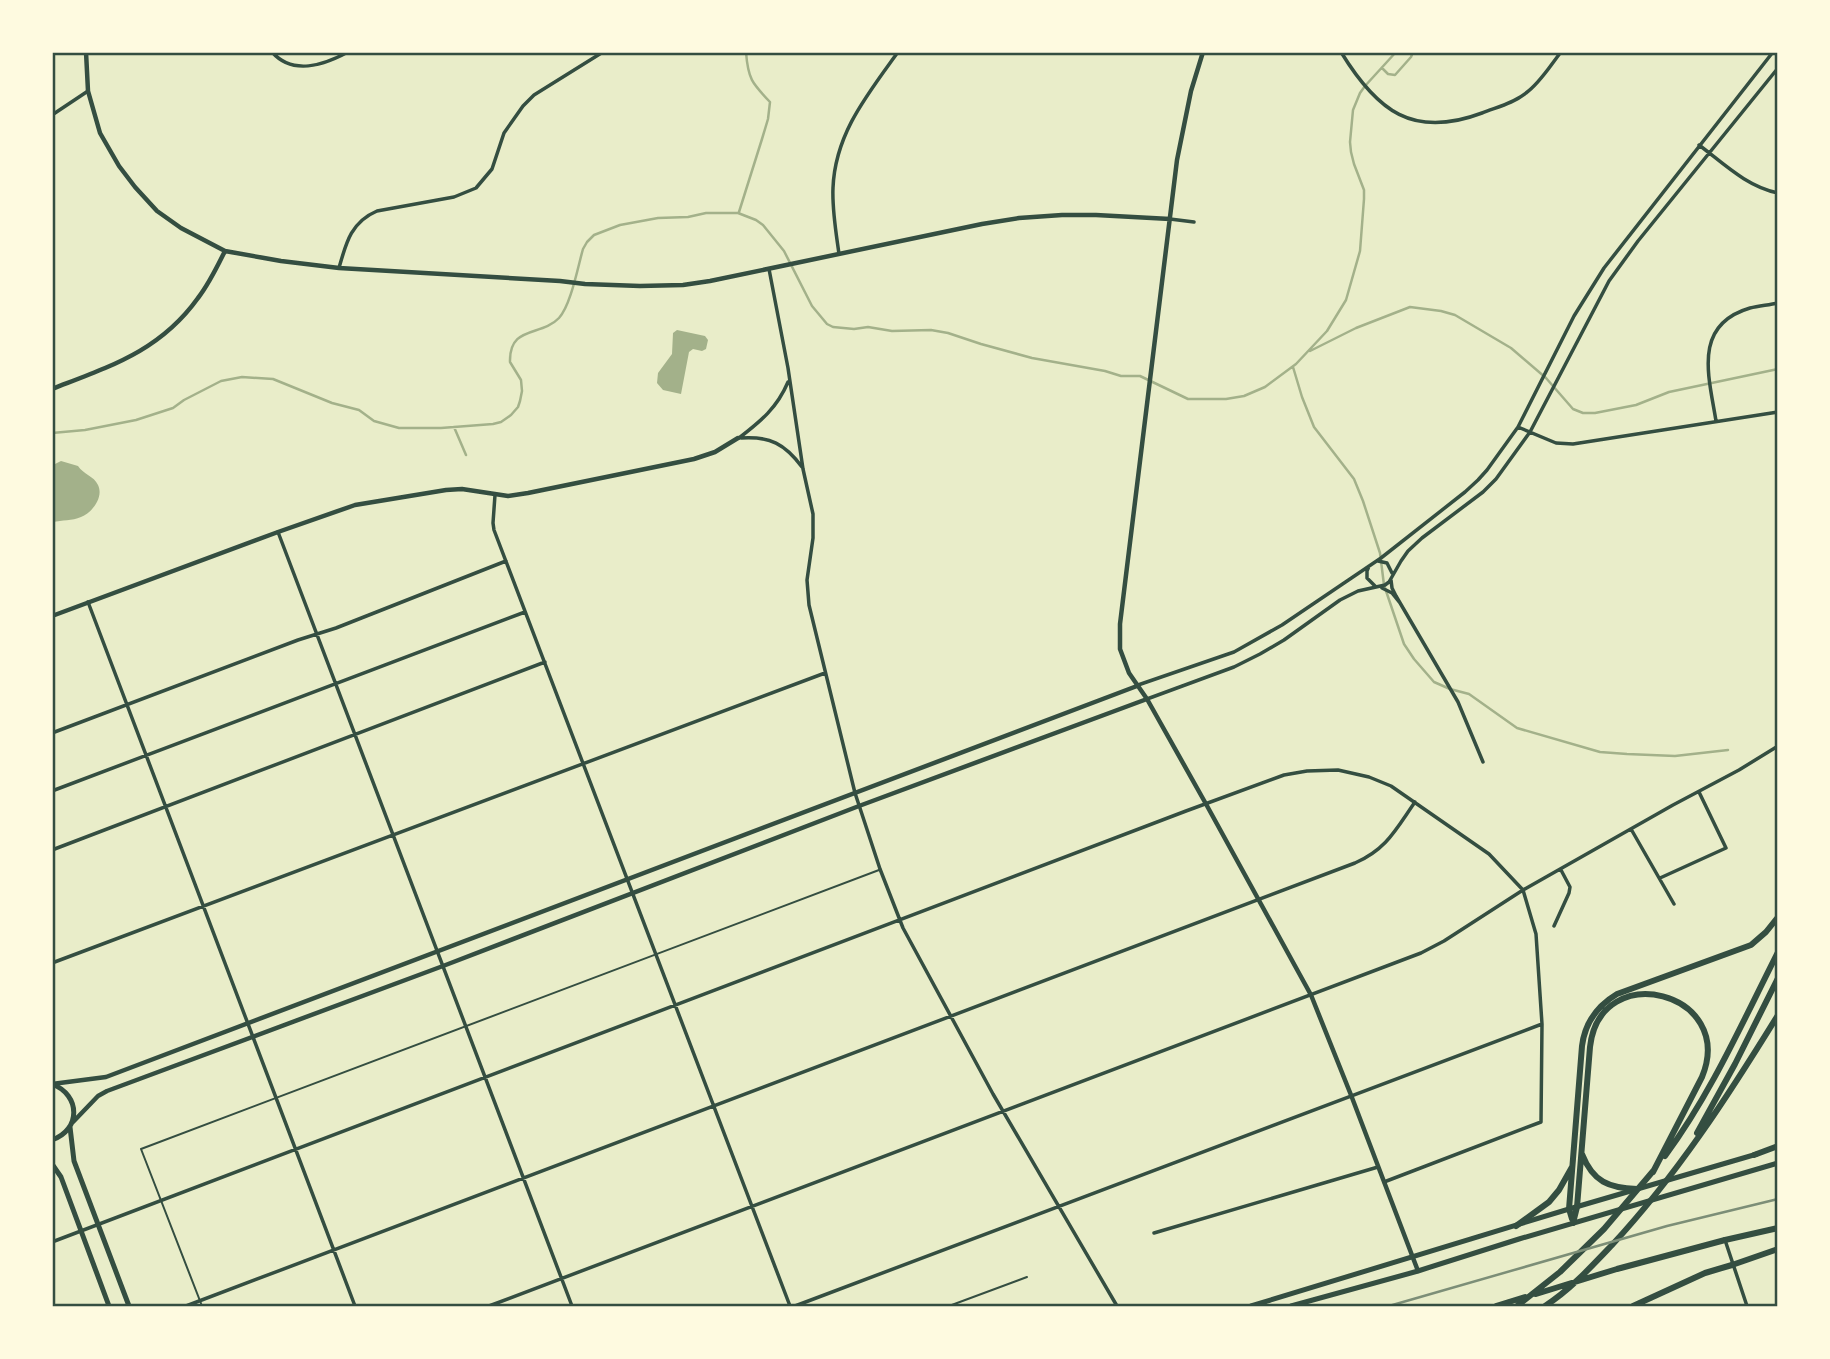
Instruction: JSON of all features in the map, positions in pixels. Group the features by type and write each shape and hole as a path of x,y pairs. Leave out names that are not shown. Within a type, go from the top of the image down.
{"highway":[{"path":"1573,1223 1573,1165 1584,1037 1589,1020 1606,1000 1622,992 1751,945 1766,932 1777,917"},
{"path":"1517,1307 1560,1272 1604,1229 1653,1172 1684,1130 1777,952"},
{"path":"1678,1165 1730,1074 1777,978"},
{"path":"1573,1208 1590,1047 1596,1024 1611,1006 1629,996 1650,994 1670,998 1686,1007 1699,1023 1706,1039 1706,1060 1702,1077 1653,1172"},
{"path":"1545,1307 1601,1256 1641,1214 1732,1089 1777,1014"},
{"path":"1754,1155 1777,1147"},
{"path":"1581,1151 1587,1165 1599,1180 1615,1187 1637,1189"},
{"path":"1516,1226 1549,1202 1573,1165"},
{"path":"1496,1307 1617,1269 1777,1228"},
{"path":"1633,1307 1686,1282 1777,1249"}],"main road":[{"path":"52,1084 64,1090 71,1099 74,1109 71,1125 74,1161 129,1307"},
{"path":"52,1140 61,1136 71,1125"},
{"path":"1251,1307 1754,1155"},
{"path":"1291,1307 1777,1163"},
{"path":"52,1164 61,1177 110,1307"}],"street":[{"path":"86,52 88,91 100,133 119,166 157,211 181,228 225,251 281,261 339,268 582,284 683,285 982,223 1019,218 1096,215 1194,222"},
{"path":"272,52 277,58 300,67 331,61 348,52"},
{"path":"339,268 350,235 366,216 377,211 454,197 476,188 494,166 504,133 523,106 534,95 603,52"},
{"path":"839,254 833,212 833,189 839,151 858,108 898,52"},
{"path":"1203,52 1184,121 1170,219 1119,636 1120,649 1137,686 1147,699 1311,995 1418,1271"},
{"path":"1341,52 1360,81 1389,108 1409,119 1441,123 1464,120 1526,93 1561,52"},
{"path":"52,1084 106,1077 1137,686 1234,652 1282,625 1372,563 1465,492 1487,470 1518,427 1574,316 1604,268 1773,52"},
{"path":"71,1125 98,1096 107,1091 1234,667 1284,640 1340,600 1387,584 1408,551 1496,479 1530,432 1609,281 1777,68"},
{"path":"52,115 88,91"},
{"path":"1699,145 1754,185 1777,193"},
{"path":"52,389 113,366 155,343 198,299 225,251"},
{"path":"769,269 803,469 811,501 813,525 807,589 855,793 880,869 899,920 1004,1112 1117,1307"},
{"path":"1716,421 1708,367 1713,338 1727,319 1752,307 1777,303"},
{"path":"52,616 335,511 446,490 462,489 508,496 694,459 715,452 738,438 770,412 780,400 789,380"},
{"path":"1518,427 1556,443 1573,444 1777,412"},
{"path":"738,438 758,437 777,443 792,453 803,469"},
{"path":"495,495 493,523 506,562 792,1307 1542,1024"},
{"path":"278,532 572,1307"},
{"path":"52,733 506,562"},
{"path":"1400,603 1392,593 1372,585 1367,578 1367,571 1372,563 1387,563 1391,569 1392,588 1458,702 1483,762"},
{"path":"88,602 355,1307"},
{"path":"52,791 525,612"},
{"path":"52,850 545,662"},
{"path":"52,963 825,673"},
{"path":"489,1307 1435,946 1523,890 1777,746"},
{"path":"52,1242 1284,775 1323,770 1339,770 1369,777 1391,786 1489,854 1523,890 1536,934 1542,1024 1541,1122 1384,1182"},
{"path":"1660,878 1726,848 1699,791"},
{"path":"186,1307 1355,863 1376,852 1390,838 1415,802"},
{"path":"1630,829 1674,904"},
{"path":"1554,926 1570,887 1561,870"},
{"path":"1154,1233 1378,1167"},
{"path":"1726,1240 1747,1307"}],"lane":[{"path":"202,1307 141,1149 880,869"},
{"path":"949,1307 1027,1277"}],"shaded area":[{"path":"677,330 705,336 708,340 706,349 693,349 689,352 681,394 663,390 657,383 658,373 672,354 673,333"},
{"path":"61,461 78,466 94,479 99,495 96,504 85,515 53,522 53,465"}],"waterway":[{"path":"739,212 768,119 770,102 752,80 746,52"},
{"path":"52,433 136,420 173,408 221,381 242,377 273,379 332,403 359,410 374,421 399,428 441,428 501,422 518,407 522,391 521,380 510,362 511,350 520,337 544,328 559,318 571,295 587,242 594,235 620,225 706,213 738,213 763,225 784,251 812,306 827,324 833,327 868,327 892,331 931,330 1032,358 1121,376 1140,376 1188,399 1244,396 1265,387 1296,364 1327,331 1346,300 1360,251 1364,199 1364,190 1351,152 1353,110 1365,86 1396,52"},
{"path":"1382,68 1388,74 1395,75 1413,52"},
{"path":"1310,351 1356,328 1410,307 1441,311 1455,315 1511,348 1546,378 1573,409 1583,413 1636,405 1669,392 1778,369"},
{"path":"1293,367 1314,427 1354,479 1363,501 1380,553 1384,585 1404,644 1434,682 1469,694 1517,728 1600,752 1675,756 1728,750"},
{"path":"454,427 466,455"}],"railway":[{"path":"1389,1306 1667,1226 1778,1199"}]}
